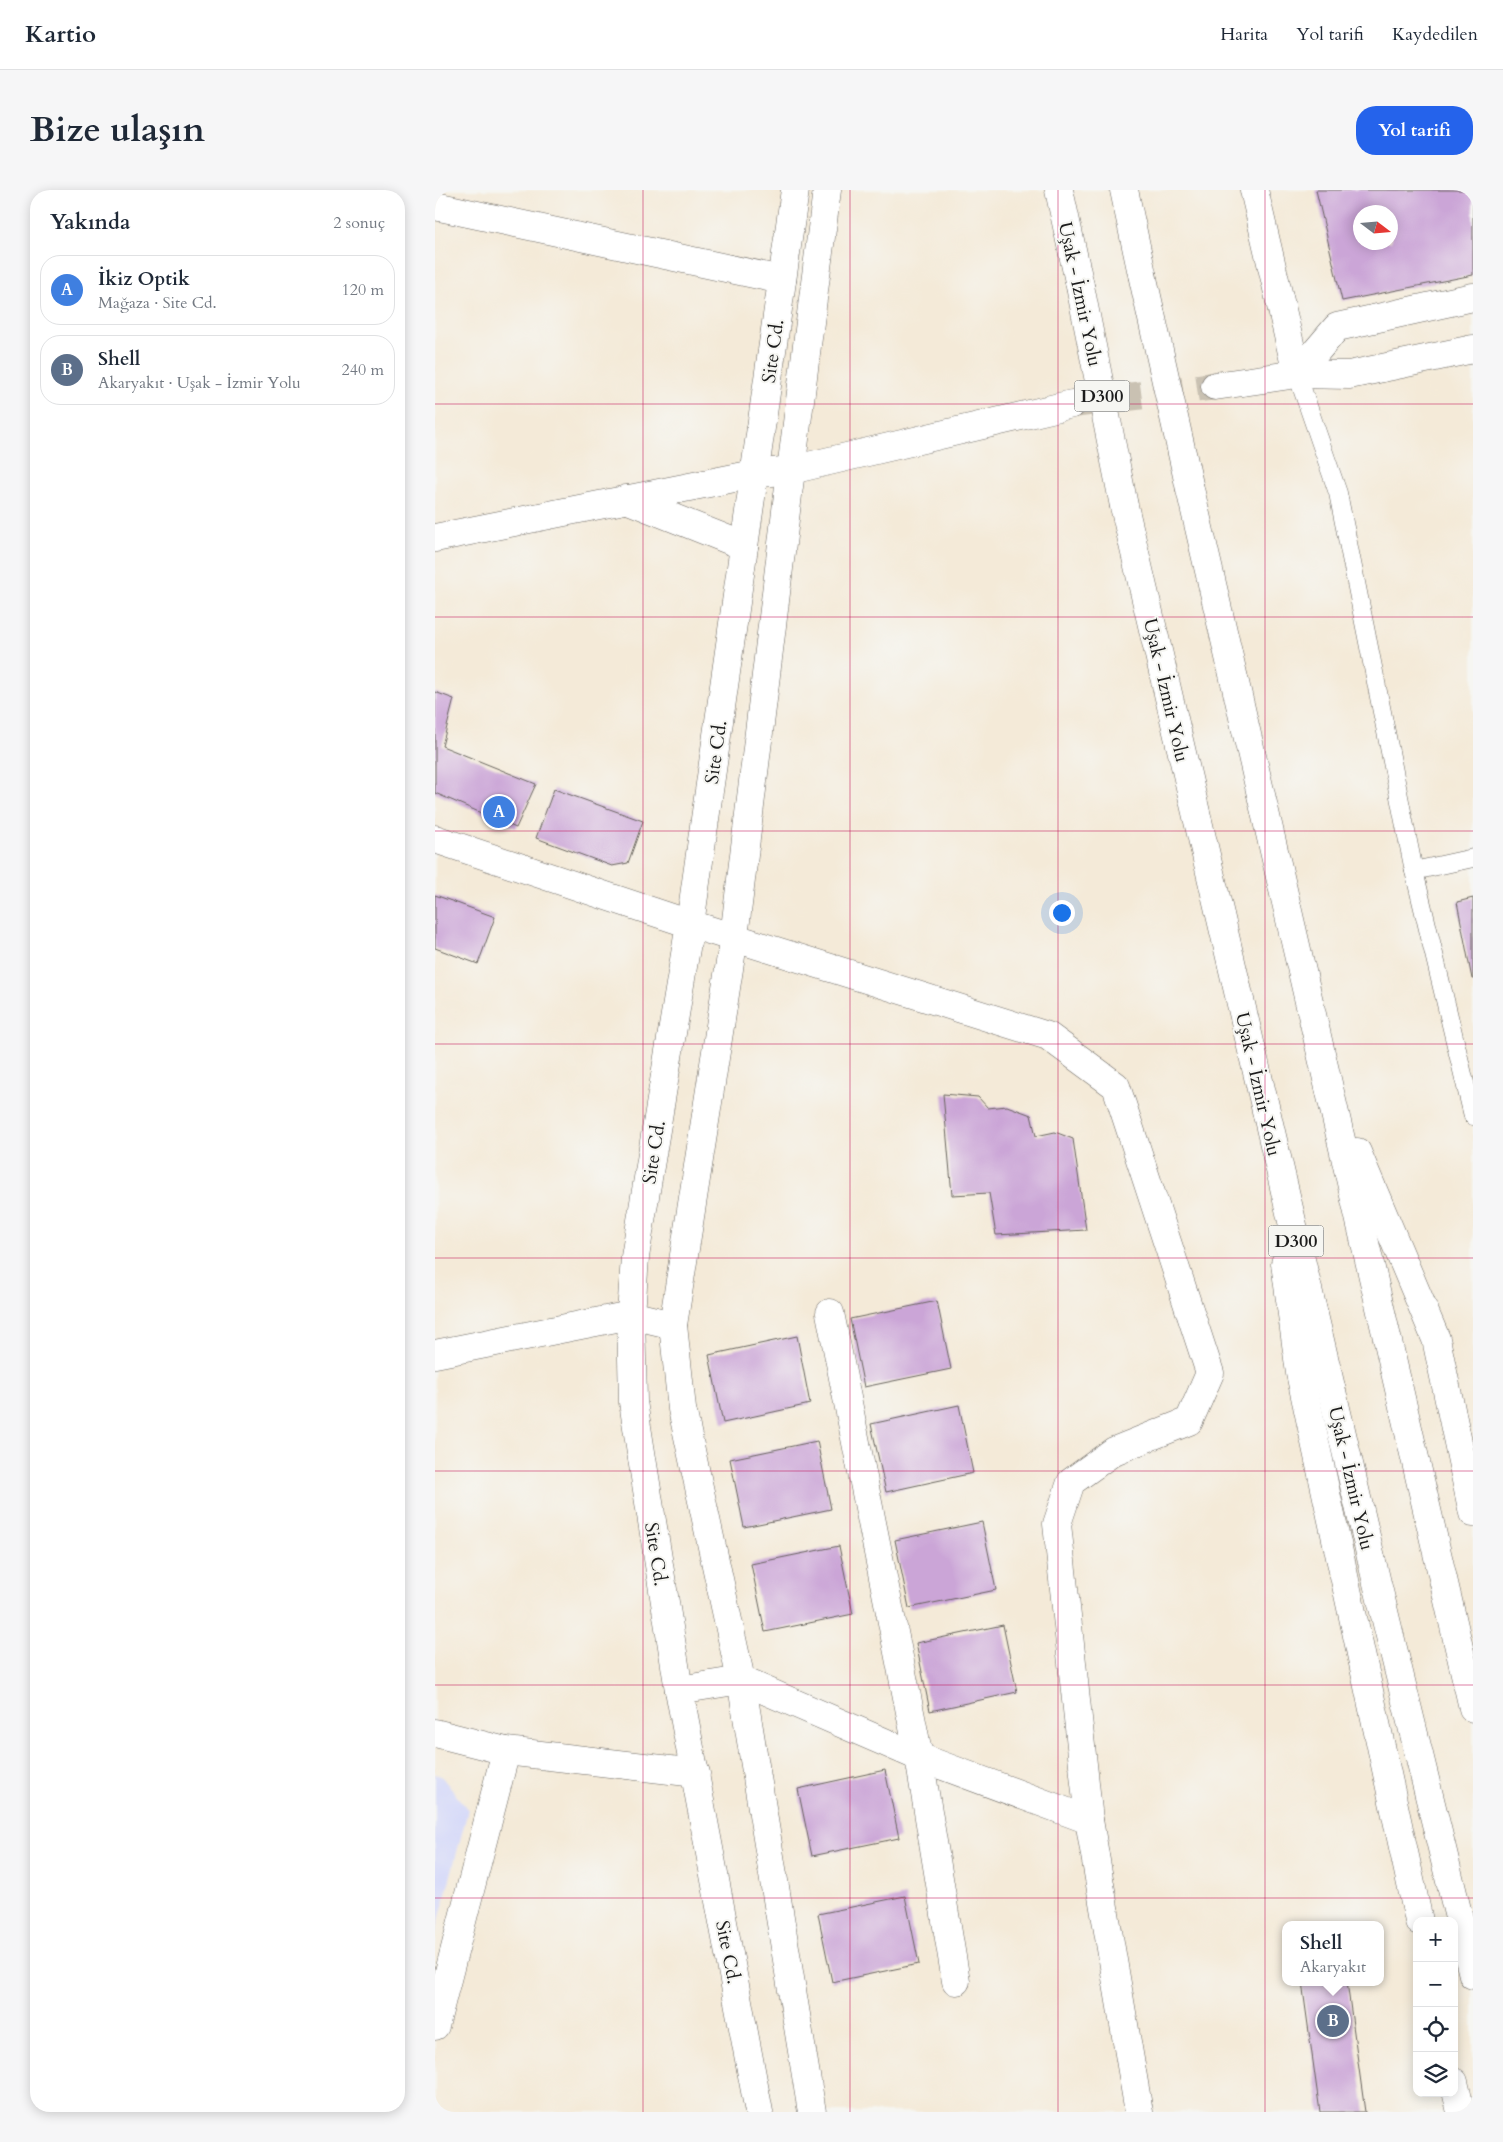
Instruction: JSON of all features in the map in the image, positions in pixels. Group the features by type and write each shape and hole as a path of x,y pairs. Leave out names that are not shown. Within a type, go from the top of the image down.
{"main road":[{"name":"Site Cd.","path":"759,2112 679,1690 633,1402 631,1314 635,1256 690,924 795,190"},
{"name":"Site Cd.","path":"812,2112 741,1680 682,1410 673,1326 734,937 827,190"},
{"name":"Uşak - İzmir Yolu","path":"1059,190 1124,506 1377,1584 1473,1975"},
{"path":"1124,190 1190,489 1473,1708"},
{"path":"1253,190 1297,374"},
{"path":"435,206 782,280"},
{"path":"1297,374 1337,327 1473,298"},
{"path":"1215,386 1297,374 1349,375 1473,349"},
{"path":"435,538 754,474 791,470 1073,404"},
{"path":"626,499 744,546"},
{"path":"435,839 690,924 1048,1036 1116,1086 1210,1373 1189,1421 1114,1451 1071,1482 1057,1524 1089,1820 1139,2112"},
{"path":"1327,1081 1436,1338 1473,1513"},
{"path":"1261,1090 1300,1373 1418,1917"},
{"path":"830,1313 919,1757 957,1980"},
{"path":"435,1354 631,1314 673,1326"},
{"path":"679,1690 741,1680 919,1757 1089,1820"},
{"path":"435,1733 506,1751 696,1773"},
{"path":"435,2026 506,1751"},
{"path":"1458,2097 1461,2112"}],"lane":[{"path":"1297,374 1338,493 1414,870 1473,1111"},
{"path":"1414,870 1473,858"}],"shaded area":[{"path":"435,1774 441,1776 468,1810 435,1936"}],"building":[{"path":"1316,190 1473,190 1473,275 1342,301"},
{"path":"435,692 454,699 442,746 536,784 516,828 435,793"},
{"path":"554,789 643,821 628,863 612,866 536,838"},
{"path":"435,895 495,917 478,964 435,948"},
{"path":"1473,898 1473,979 1472,979 1457,902"},
{"path":"943,1094 978,1097 988,1108 1007,1106 1031,1115 1036,1136 1055,1132 1073,1139 1086,1230 996,1235 989,1193 952,1195"},
{"path":"937,1301 951,1369 864,1387 850,1319"},
{"path":"797,1336 810,1404 723,1423 709,1355"},
{"path":"959,1405 973,1473 886,1492 871,1424"},
{"path":"817,1441 831,1509 744,1527 730,1459"},
{"path":"982,1522 996,1590 909,1608 895,1540"},
{"path":"839,1546 853,1614 765,1632 751,1564"},
{"path":"1003,1625 1017,1692 930,1711 916,1643"},
{"path":"885,1770 899,1838 812,1856 798,1789"},
{"path":"905,1896 919,1964 832,1982 818,1914"},
{"path":"1303,1986 1348,1986 1365,2112 1320,2112"}],"tunnel":[{"path":"1072,404 1215,386"}],"place":[{"name":"İkiz Optik","path":"499,812"},
{"name":"Shell","path":"1333,2021"}]}
